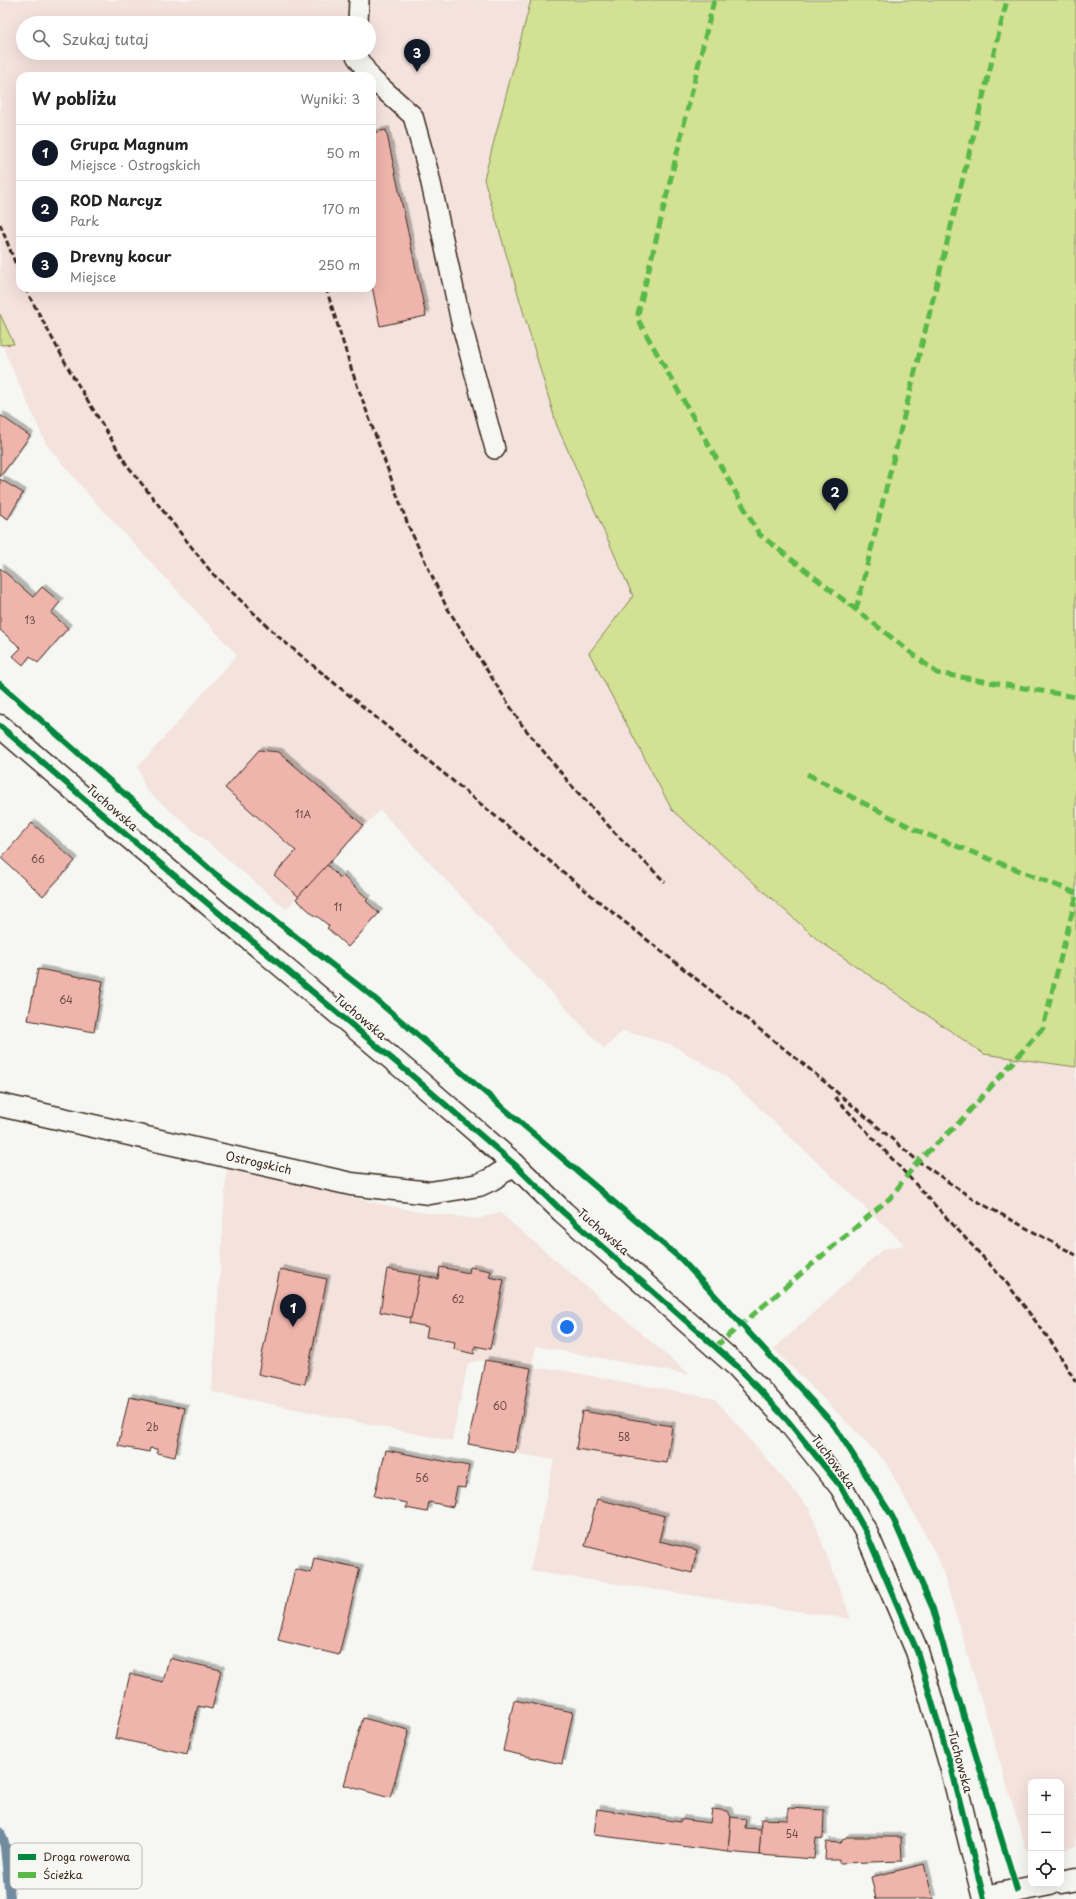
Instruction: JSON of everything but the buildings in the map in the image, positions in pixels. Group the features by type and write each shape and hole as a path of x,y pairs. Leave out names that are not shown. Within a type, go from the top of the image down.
{"street":[{"name":"Tuchowska","path":"0,726 514,1164 563,1212 738,1367 788,1421 842,1488 866,1532 917,1651 952,1770 984,1898"},
{"name":"Ostrogskich","path":"0,1105 351,1184 401,1190 430,1193 479,1185 492,1179 514,1164"},
{"path":"1064,1881 1076,1879"},
{"path":"984,1898 1036,1887"}],"lane":[{"path":"358,16 359,0"},
{"path":"359,60 367,72"},
{"path":"376,83 413,116 428,174 461,322 495,449"}],"shaded area":[{"path":"0,0 531,0 484,179 557,426 633,596 984,1054 1076,1067 1076,1847 1064,1849 1064,1779 1028,1779 1028,1851 1026,1849 940,1562 885,1461 774,1349 883,1249 905,1245 724,1075 670,1044 623,1031 604,1049 380,810 286,909 146,790 138,767 237,655 87,493 46,444 0,341"},
{"path":"227,1163 341,1187 339,1195 419,1212 478,1219 499,1212 690,1375 536,1346 531,1368 560,1370 715,1399 809,1508 851,1619 530,1571 554,1460 515,1453 530,1368 485,1360 468,1363 452,1441 212,1392"}],"green space":[{"path":"531,0 1076,0 1076,1067 984,1054 818,940 672,810 589,653 633,596 557,426 484,179"},
{"path":"0,314 14,344 0,345"}],"waterway":[{"path":"0,1832 5,1846 10,1899"}],"railway":[{"path":"0,224 16,265"},
{"path":"27,292 71,373 127,465 212,573 281,639 597,900 807,1067 918,1161 973,1199 1076,1255"},
{"path":"327,292 352,371 408,525 446,606 522,725 571,785 616,834 665,882"},
{"path":"835,1097 1006,1282 1052,1343 1076,1382"}],"marked path":[{"path":"714,0 637,318 759,534 937,673 1076,697"},
{"path":"856,610 1007,0"},
{"path":"807,774 916,830 1076,893"},
{"path":"715,1347 890,1198 918,1161 957,1125 1043,1028 1076,897"}],"cycle path":[{"path":"0,684 213,872 367,992 682,1260 834,1425 892,1516 933,1609 952,1677 1017,1890"},
{"path":"0,726 514,1164 563,1212 738,1367 788,1421 841,1487 866,1532 917,1651 952,1770 984,1899"}],"place":[{"name":"Drevny kocur","path":"417,72"},
{"name":"ROD Narcyz","path":"835,511"},
{"name":"Grupa Magnum","path":"293,1327"}]}
